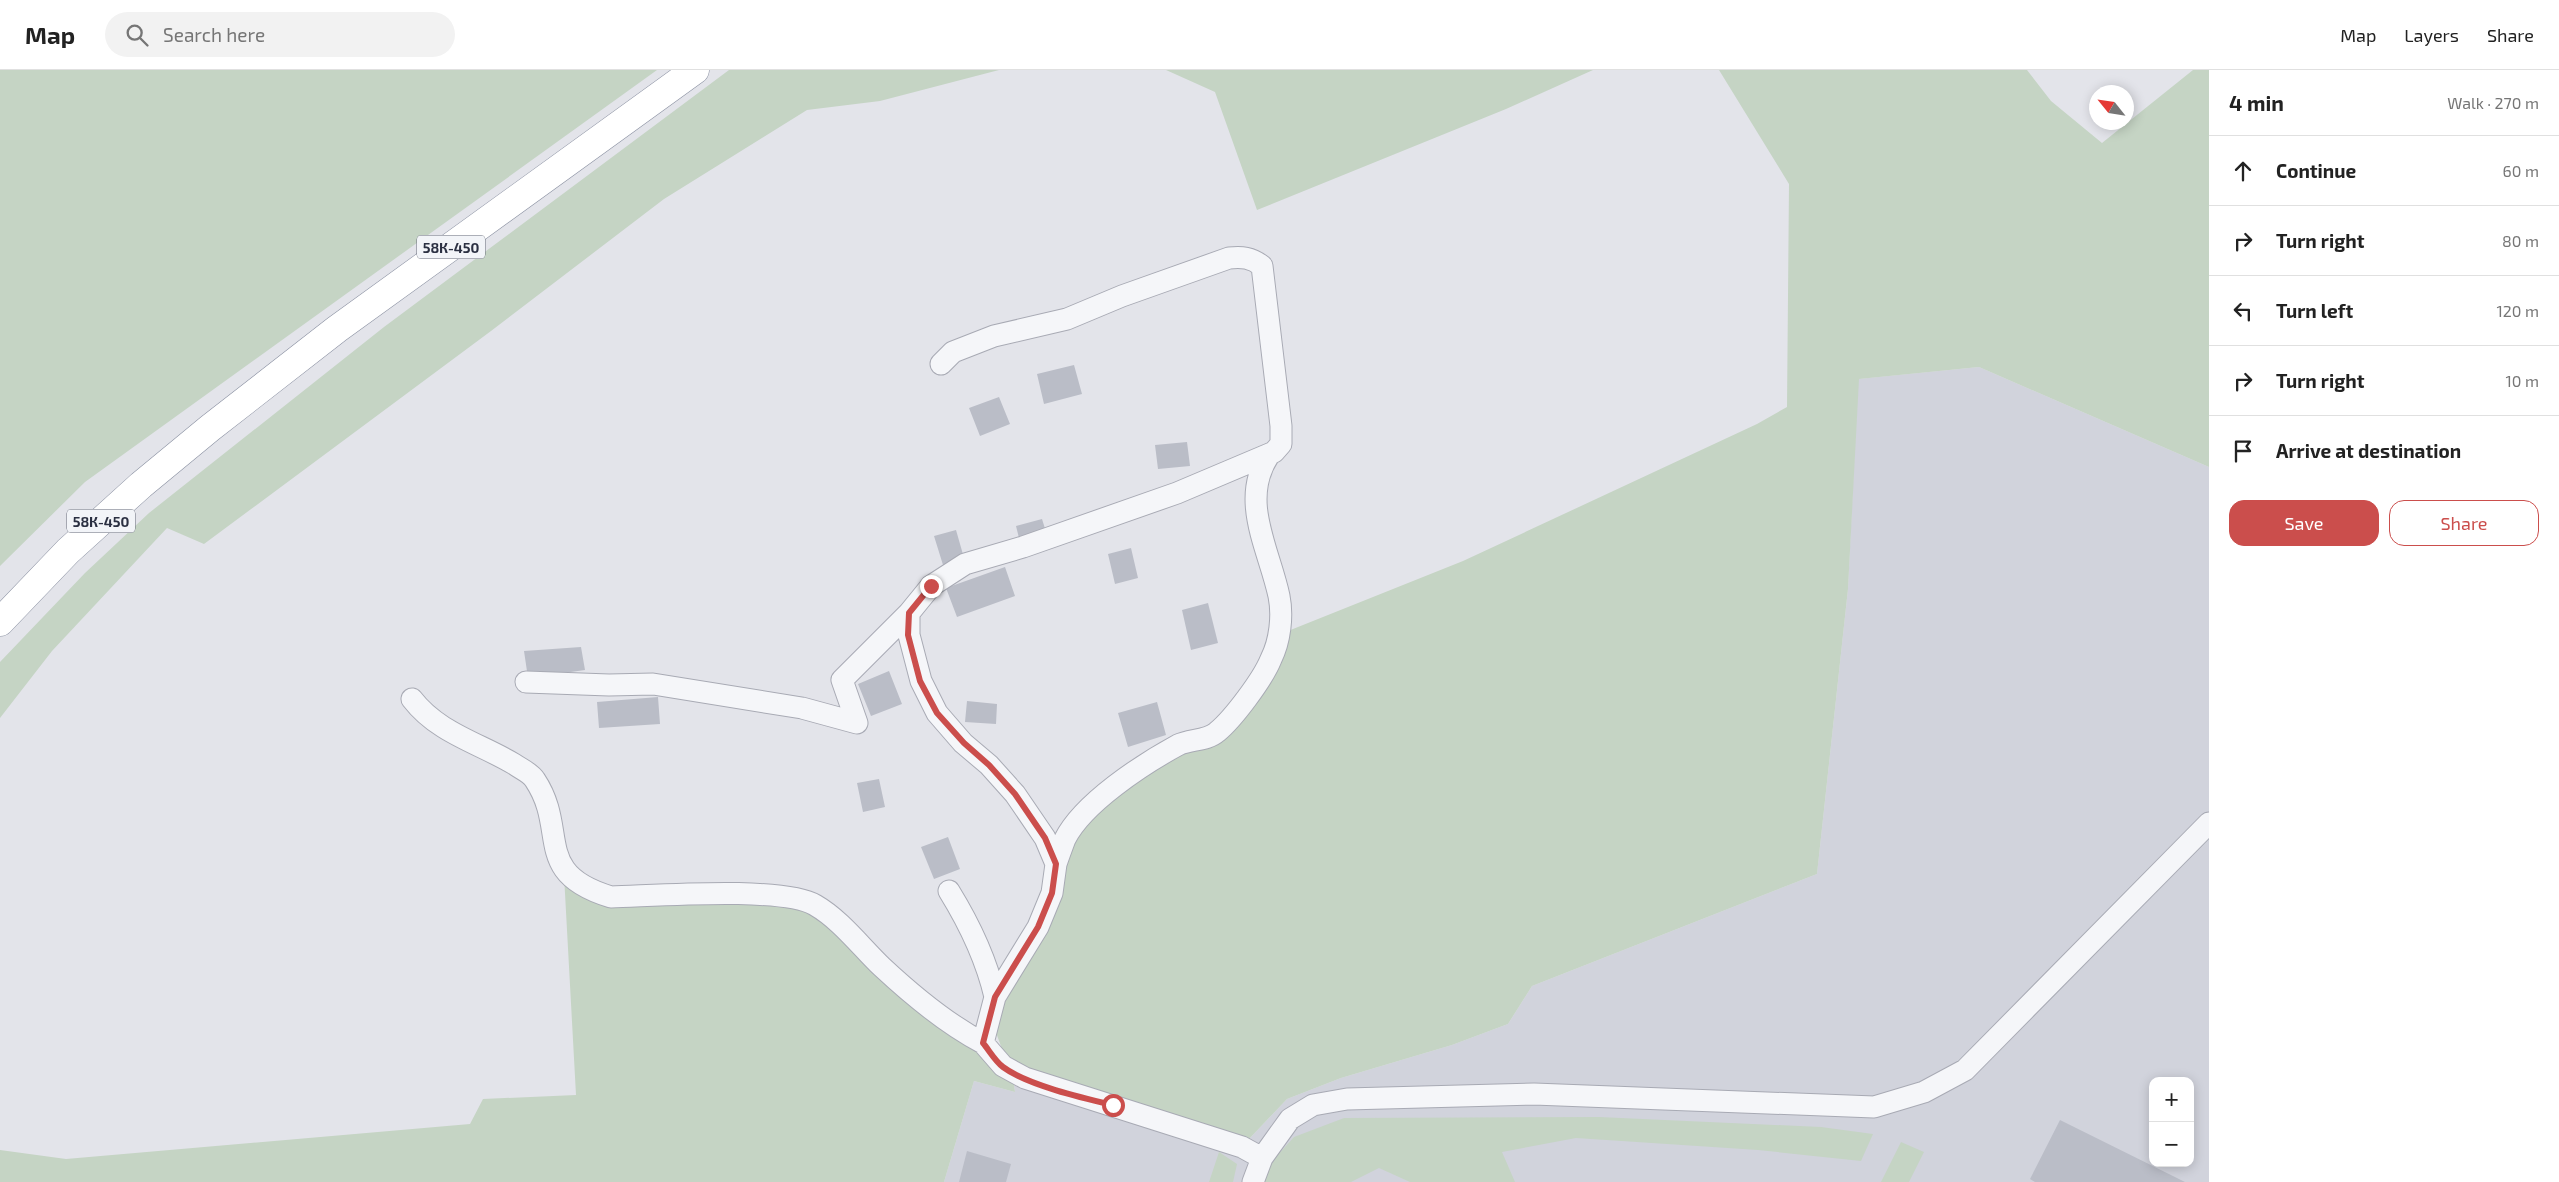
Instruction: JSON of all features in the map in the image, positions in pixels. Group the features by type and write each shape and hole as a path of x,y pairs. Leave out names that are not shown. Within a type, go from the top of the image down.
{"highway":[{"name":"58К-450","path":"0,622 68,551 141,485 210,428 337,329 695,70"}],"street":[{"path":"526,682 609,685 653,684 802,708 857,723 842,680 909,613 931,586 964,564 1022,547 1168,496 1269,454 1281,444 1281,426 1262,266 1254,260 1241,257 1229,258 1122,296 1067,319 994,336 953,352 941,364"},
{"path":"983,1043 995,997 1038,927 1052,893 1056,864 1066,838 1077,821 1102,796 1179,744 1216,733 1256,686 1271,660 1279,634 1279,596 1262,542 1255,490 1259,473 1269,454"},
{"path":"909,613 908,635 920,681 937,713 1015,794 1045,838 1056,864"},
{"path":"412,699 423,713 438,726 504,758 535,779 544,800 556,850 564,871 591,891 610,897 758,895 795,898 815,905 837,922 884,968 951,1023 983,1043 1003,1066 1024,1078 1233,1144 1262,1158"},
{"path":"1254,1182 1262,1158 1290,1119 1313,1105 1348,1098 1534,1094 1874,1107 1924,1092 1965,1070 2209,823"},
{"path":"948,891 969,924 979,945 995,997"}],"shaded area":[{"path":"1979,367 2209,467 2209,1182 944,1182 974,1081 1015,1092 1013,1078 1249,1139 1287,1099 1341,1078 1452,1045 1508,1024 1532,986 1817,874 1848,589 1858,379"}],"green space":[{"path":"0,70 657,70 85,482 0,566"},
{"path":"729,70 999,70 880,101 807,110 664,199 491,331 204,544 167,528 52,651 0,718 0,662 85,573 149,513 384,327"},
{"path":"1166,70 1593,70 1506,109 1257,210 1215,92"},
{"path":"1719,70 2027,70 2051,101 2102,143 2118,130 2134,130 2134,117 2193,70 2209,70 2209,467 1979,367 1859,379 1848,589 1817,874 1532,986 1508,1024 1452,1045 1341,1078 1287,1099 1249,1139 1017,1068 1002,1049 994,1027 1069,839 1117,788 1181,750 1210,743 1288,631 1463,561 1757,424 1787,407 1789,184"},
{"path":"564,875 592,896 801,902 1013,1078 1015,1092 974,1081 944,1182 0,1182 0,1150 66,1159 470,1124 483,1099 576,1095"},
{"path":"1599,1117 1821,1127 1873,1134 1861,1161 1758,1150 1576,1138 1502,1152 1515,1182 1410,1182 1379,1168 1351,1182 1263,1182 1265,1169 1294,1137 1344,1118"},
{"path":"1901,1142 1924,1152 1909,1182 1881,1182"},
{"path":"1219,1152 1237,1164 1233,1182 1209,1182"}],"building":[{"path":"1074,365 1082,394 1044,404 1037,374"},
{"path":"999,397 1010,424 980,436 969,408"},
{"path":"1187,442 1190,466 1158,469 1155,445"},
{"path":"1042,519 1047,535 1020,542 1016,526"},
{"path":"956,530 964,558 943,565 934,536"},
{"path":"1131,548 1138,578 1115,584 1108,554"},
{"path":"1005,567 1015,596 957,617 946,588"},
{"path":"1208,603 1218,643 1191,650 1182,610"},
{"path":"581,647 585,670 528,678 524,651"},
{"path":"889,671 902,704 871,716 858,684"},
{"path":"658,697 660,724 599,728 597,702"},
{"path":"967,701 997,704 996,724 965,722"},
{"path":"1157,702 1166,735 1128,747 1118,713"},
{"path":"879,779 885,807 863,812 857,783"},
{"path":"948,837 960,869 934,879 921,847"},
{"path":"2060,1120 2149,1164 2149,1167 2155,1167 2185,1182 2035,1182 2030,1179"},
{"path":"967,1151 1011,1164 1006,1182 959,1182"}],"route":[{"path":"931,586 909,613 908,635 920,681 937,713 1015,794 1045,838 1056,864 1052,893 1038,927 995,997 983,1043 1003,1066 1024,1078 1079,1097 1113,1105"}]}
